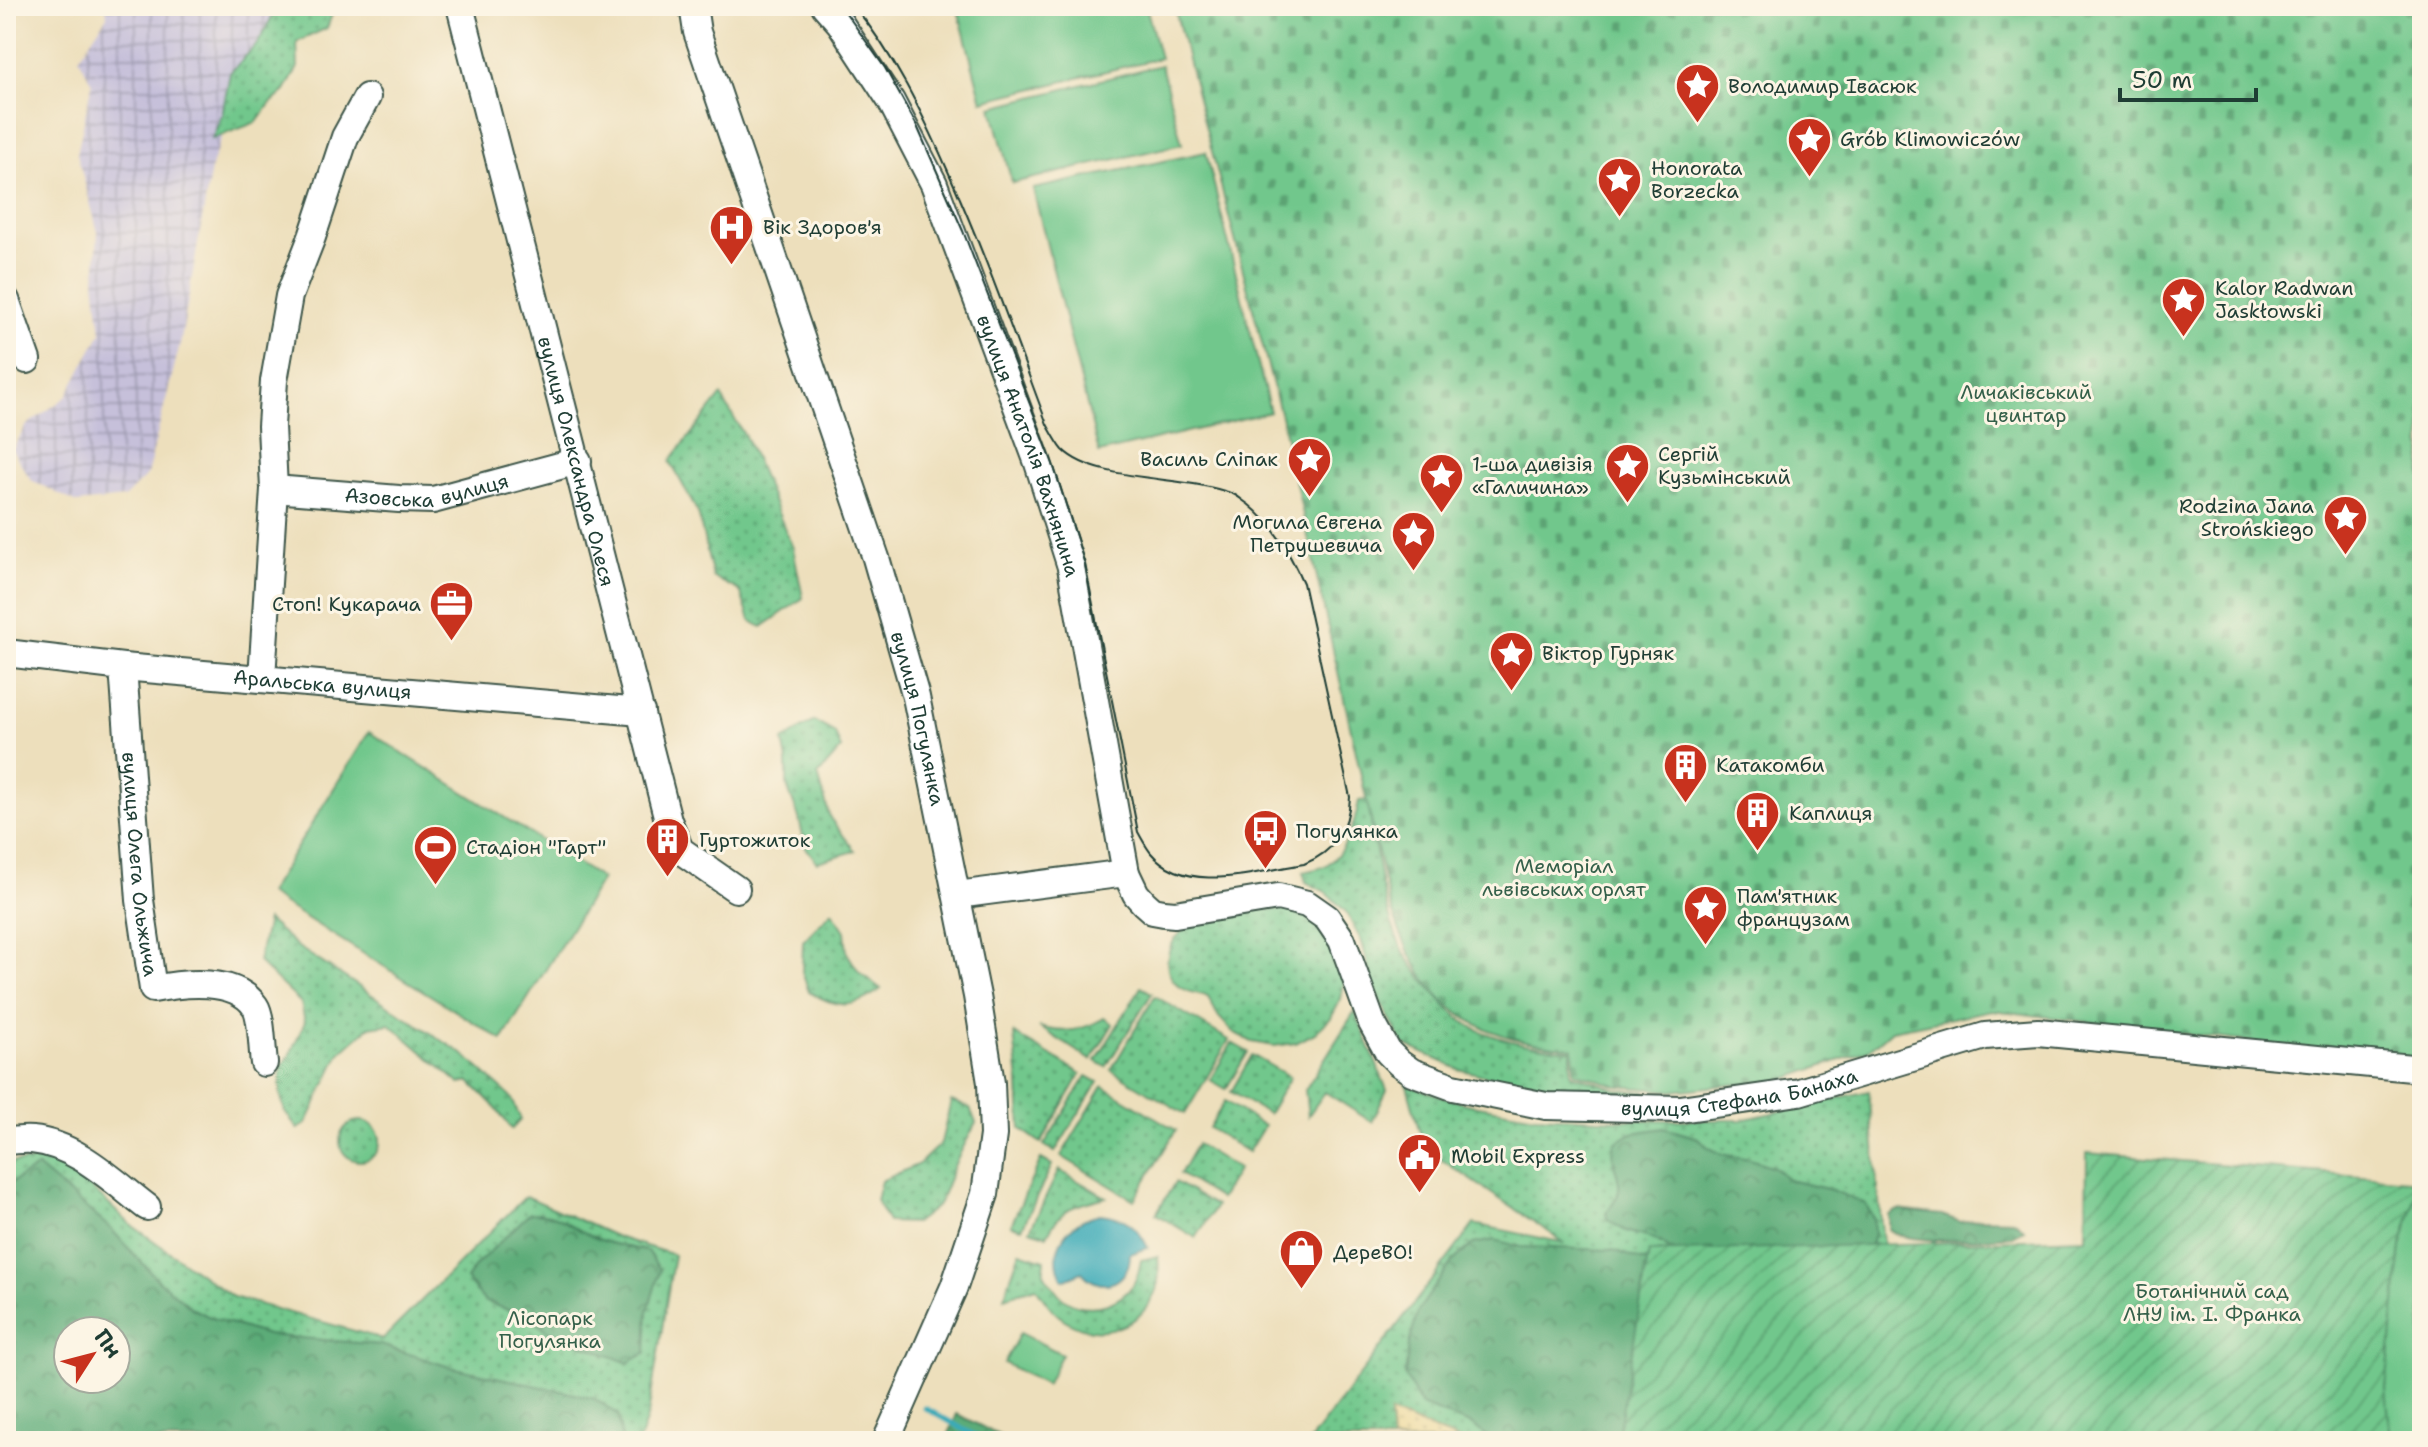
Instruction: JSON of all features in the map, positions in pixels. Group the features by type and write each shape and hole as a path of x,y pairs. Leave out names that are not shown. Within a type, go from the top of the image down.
{"street":[{"name":"вулиця Олександра Олеся","path":"460,6 668,820 680,850 736,889"},
{"name":"вулиця Погулянка","path":"693,6 697,32 884,586 916,697 977,996 991,1083 993,1135 985,1194 954,1287 886,1441"},
{"name":"вулиця Анатолія Вахнянина","path":"825,6 840,23 891,101 934,184 1038,463 1071,567 1126,873 1136,894 1153,911"},
{"path":"262,678 274,489 271,426 274,381 289,296 345,137 367,97"},
{"path":"6,300 27,360"},
{"name":"Азовська вулиця","path":"274,489 433,500 578,461"},
{"name":"Аральська вулиця","path":"6,653 123,667 641,712"},
{"name":"вулиця Олега Ольжича","path":"123,667 140,900 153,989 221,984 242,993 257,1008 264,1063"},
{"path":"957,895 1126,873"},
{"name":"вулиця Стефана Банаха","path":"1153,911 1175,914 1278,897 1307,904 1327,918 1342,940 1372,1023 1388,1052 1399,1063 1412,1072 1453,1087 1546,1106 1680,1109 1799,1092 1985,1036 2038,1032 2422,1069"},
{"path":"6,1141 30,1139 54,1144 96,1167 147,1207"}],"shaded area":[{"path":"106,6 288,6 246,72 212,163 181,340 147,475 124,498 77,503 31,480 12,450 27,425 66,397 101,333 95,281 98,232 77,154 92,83 79,58 107,16"}],"green space":[{"path":"278,6 335,6 327,28 297,42 298,67 285,91 270,104 257,122 212,139 222,115 230,73 258,43"},
{"path":"957,6 1146,6 1160,58 982,101"},
{"name":"Личаківський цвинтар","path":"1174,6 2422,6 2422,1059 2413,1062 1992,1010 1892,1030 1869,1050 1776,1082 1672,1091 1618,1086 1574,1072 1573,1048 1504,1036 1453,1009 1433,990 1416,966 1389,901 1282,420"},
{"path":"1161,65 1182,144 1012,183 992,107"},
{"path":"1206,152 1270,412 1099,453 1033,189"},
{"path":"721,396 747,440 793,548 803,598 762,627 750,620 740,591 713,577 698,513 670,461"},
{"path":"814,721 835,733 841,749 818,775 830,818 855,851 817,862 805,846 787,786 783,741"},
{"name":"Стадіон \"Гарт\"","path":"369,732 602,879 502,1040 268,894"},
{"path":"1367,800 1382,887 1397,938 1415,970 1447,1007 1466,1023 1487,1034 1523,1044 1571,1050 1571,1074 1619,1090 1645,1092 1645,1096 1557,1093 1458,1069 1403,1044 1374,989 1362,942 1346,912 1326,892 1306,882 1303,872 1323,867 1335,858 1349,836 1359,801"},
{"path":"1254,909 1297,910 1332,936 1345,977 1341,999 1331,1018 1315,1033 1296,1043 1274,1046 1252,1042 1233,1032 1218,1016 1208,997 1184,989 1170,975 1170,949 1180,933 1188,927"},
{"path":"832,911 845,931 847,953 859,972 881,989 862,1001 837,1004 809,992 802,972 803,941"},
{"path":"267,920 298,947 463,1054 511,1097 521,1119 512,1129 469,1081 460,1084 390,1024 369,1027 340,1053 306,1124 298,1129 285,1112 280,1093 281,1067 305,1022 301,1003 258,962"},
{"path":"1141,987 1152,993 1106,1067 1096,1061"},
{"path":"1155,996 1229,1040 1185,1114 1111,1070"},
{"path":"1355,1011 1387,1090 1372,1122 1325,1092 1308,1116 1305,1090"},
{"path":"1104,1018 1113,1024 1091,1060 1039,1027 1073,1030"},
{"path":"1014,1034 1081,1074 1041,1143 1021,1129"},
{"path":"1232,1043 1248,1052 1226,1089 1210,1080"},
{"path":"1252,1055 1290,1077 1268,1114 1231,1092"},
{"path":"1087,1076 1098,1082 1055,1152 1044,1145"},
{"path":"1407,1085 1466,1104 1536,1116 1623,1120 1741,1120 1869,1091 1883,1244 1649,1252 1617,1441 1310,1441 1474,1224 1565,1243 1424,1148"},
{"path":"1103,1086 1176,1130 1134,1200 1061,1156"},
{"path":"951,1101 970,1108 976,1123 938,1205 915,1223 888,1222 876,1200 881,1181 919,1164 941,1143"},
{"path":"1225,1101 1264,1126 1248,1152 1209,1128"},
{"path":"360,1121 374,1127 380,1141 374,1155 360,1161 346,1155 340,1141 346,1127"},
{"path":"1664,1128 1699,1138 1721,1154 1774,1167 1789,1180 1832,1190 1866,1204 1873,1218 1871,1244 1876,1253 1641,1441 1494,1441 1472,1425 1421,1405 1405,1376 1418,1311 1452,1262 1473,1244 1495,1240 1521,1247 1613,1250 1647,1262 1670,1251 1655,1240 1617,1226 1607,1219 1606,1212 1618,1193 1613,1153 1615,1143 1632,1133"},
{"path":"1197,1144 1238,1169 1220,1199 1180,1174"},
{"name":"Ботанічний сад ЛНУ ім. І. Франка","path":"2087,1153 2420,1181 2401,1247 2392,1441 1617,1441 1649,1252 2086,1238"},
{"name":"Лісопарк Погулянка","path":"60,1159 130,1224 233,1297 383,1339 526,1196 617,1237 674,1255 648,1415 639,1441 6,1441 6,1163"},
{"path":"1041,1159 1052,1165 1022,1228 1011,1225"},
{"path":"37,1167 110,1228 158,1280 193,1309 212,1318 267,1335 381,1345 450,1367 593,1398 618,1414 622,1441 6,1441 8,1185"},
{"path":"1059,1170 1106,1197 1065,1212 1047,1235 1030,1230"},
{"path":"2422,1175 2422,1441 2391,1441 2386,1388 2401,1247"},
{"path":"1175,1182 1216,1206 1196,1238 1156,1214"},
{"path":"1898,1210 1942,1215 1961,1222 2014,1220 2024,1229 2012,1236 1947,1240 1912,1238 1889,1229 1889,1215"},
{"path":"530,1213 549,1215 602,1240 647,1251 660,1270 648,1311 646,1353 628,1363 550,1332 523,1315 485,1302 466,1279 476,1265"},
{"path":"1020,1252 1045,1260 1044,1273 1055,1289 1071,1303 1081,1306 1102,1306 1121,1297 1134,1283 1141,1260 1158,1256 1156,1289 1145,1310 1125,1325 1089,1330 1061,1317 1036,1287 1004,1297"},
{"path":"1020,1333 1062,1354 1046,1385 1004,1363"},
{"path":"957,1414 1010,1441 946,1441"}],"sand":[{"path":"1390,1413 1458,1440 1461,1441 1392,1441"}],"water":[{"path":"1100,1214 1117,1217 1130,1224 1148,1248 1130,1254 1125,1272 1113,1282 1098,1283 1082,1272 1063,1280 1057,1257 1064,1237 1079,1223"}],"waterway":[{"path":"925,1408 985,1441"}],"tram line":[{"path":"841,6 885,68 917,126 963,231 1053,464 1085,564 1138,832 1151,853 1166,866 1183,874 1203,877 1244,875 1304,864 1315,859 1338,838 1347,819 1350,797 1303,583 1292,561 1266,521 1235,495 1214,488 1097,468 1078,461 1063,450 1047,424 974,232 928,126 894,64 854,6"}],"place":[{"name":"Володимир Івасюк","path":"1697,125"},
{"name":"Grób Klimowiczów","path":"1809,178"},
{"name":"Honorata Borzecka","path":"1620,219"},
{"name":"Вік Здоров'я","path":"732,266"},
{"name":"Kalor Radwan Jaskłowski","path":"2184,339"},
{"name":"Василь Сліпак","path":"1309,498"},
{"name":"Сергій Кузьмінський","path":"1627,505"},
{"name":"1-ша дивізія «Галичина»","path":"1441,514"},
{"name":"Rodzina Jana Strońskiego","path":"2345,556"},
{"name":"Могила Євгена Петрушевича","path":"1413,572"},
{"name":"Стоп! Кукарача","path":"452,643"},
{"name":"Віктор Гурняк","path":"1511,692"},
{"name":"Катакомби","path":"1685,804"},
{"name":"Каплиця","path":"1758,852"},
{"name":"Погулянка","path":"1265,870"},
{"name":"Гуртожиток","path":"668,879"},
{"name":"Стадіон \"Гарт\"","path":"435,886"},
{"name":"Пам'ятник французам","path":"1706,946"},
{"name":"Mobil Express","path":"1420,1195"},
{"name":"ДереВО!","path":"1302,1291"}],"park label":[{"name":"Меморіал львівських орлят","path":"1564,878"}]}
